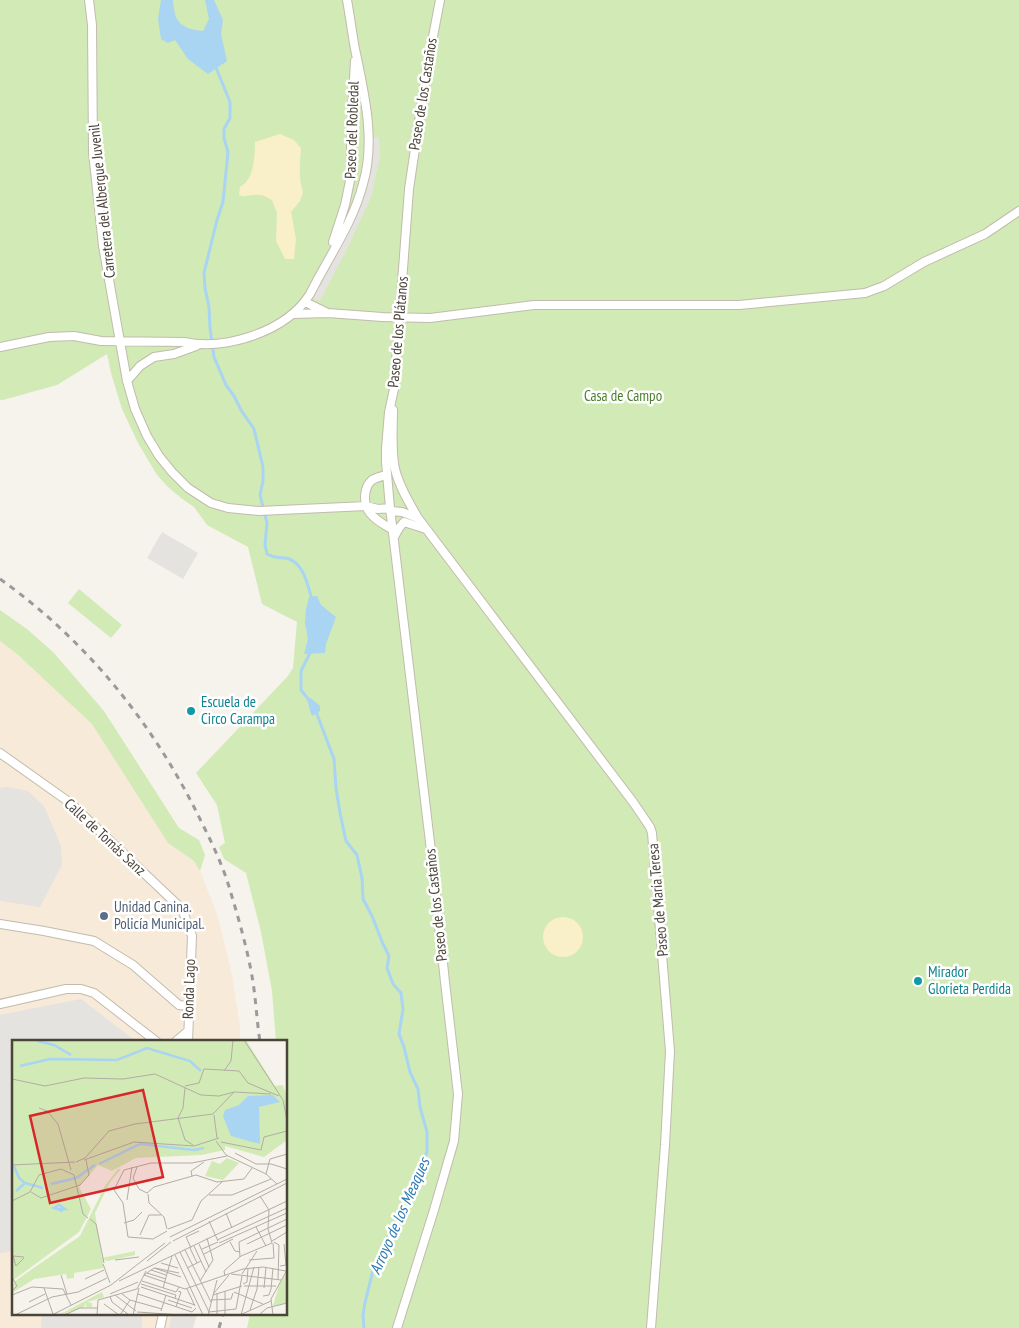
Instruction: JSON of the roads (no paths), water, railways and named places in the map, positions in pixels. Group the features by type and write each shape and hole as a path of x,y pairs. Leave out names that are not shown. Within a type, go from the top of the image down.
{"street":[{"name":"Carretera del Albergue Juvenil","path":"89,0 92,25 93,152 103,246 119,342"},
{"name":"Paseo del Robledal","path":"127,381 140,366 154,358 202,345 227,343 253,336 283,322 305,302 354,210 366,174 368,136 365,105 347,0"},
{"name":"Paseo de los Castaños","path":"409,189 427,68 440,0"},
{"name":"Paseo del Robledal","path":"322,269 340,224 350,184 355,47"},
{"name":"Paseo de los Plátanos","path":"387,475 387,426 394,389 409,189"},
{"path":"293,314 328,313 399,318 430,318 534,305 739,305 865,293 884,286 924,262 985,234 1019,211"},
{"path":"305,302 328,313"},
{"name":"Paseo del Robledal","path":"0,347 49,336 74,336 119,342 184,342 202,345"},
{"path":"119,342 135,409 147,436 159,456 172,472 188,488 211,503 228,508 259,512 366,506 399,511 418,518"},
{"name":"Paseo de María Teresa","path":"394,389 393,453 396,475 405,496 418,518 633,802 652,833 670,1051 650,1328"},
{"path":"387,475 376,478 370,483 366,492 366,506 369,511 393,533 404,522 427,530"},
{"name":"Paseo de los Castaños","path":"387,475 458,1094 454,1141 397,1328"},
{"name":"Calle de Tomás Sanz","path":"0,753 69,802 175,902 182,909 192,936"},
{"path":"0,924 94,941 133,964 179,1005 189,1006"},
{"name":"Ronda Lago","path":"188,1040 192,936"},
{"path":"0,1004 66,989 81,989 94,993 154,1040"},
{"path":"177,1040 188,1031"}],"water":[{"path":"161,0 173,0 177,19 184,26 203,31 209,19 205,0 214,0 223,20 221,34 227,61 208,74 188,59 175,40 168,43 161,39 158,19"},
{"path":"317,596 321,605 336,617 326,644 325,653 304,654 308,639 305,623 306,609 309,597"},
{"path":"306,697 312,699 320,706 320,711 312,716 308,702"}],"waterway":[{"name":"Arroyo de los Meaques","path":"215,65 230,102 230,118 224,129 224,138 228,152 223,202 204,273 214,357 226,385 254,429 263,467 260,495 267,523 265,545 267,554 286,558 297,564 307,582 312,600"},
{"name":"Arroyo de los Meaques","path":"309,700 301,690 301,671 311,651"},
{"name":"Arroyo de los Meaques","path":"315,709 334,759 340,813 346,841 357,855 362,878 363,899 389,956 387,968 393,984 401,993 403,1009 399,1034 410,1072 418,1089 420,1107 427,1132 427,1152 416,1175 408,1202 391,1230 373,1270 363,1315 364,1328"}],"railway":[{"path":"0,579 30,602 86,653 134,711 176,774 214,848 230,890 251,970 260,1040"},
{"path":"219,1328 222,1316"}],"place":[{"name":"Escuela de Circo Carampa","path":"191,711"},
{"name":"Unidad Canina. Policía Municipal.","path":"104,916"},
{"name":"Mirador Glorieta Perdida","path":"918,981"}],"park label":[{"name":"Casa de Campo","path":"623,396"}]}
